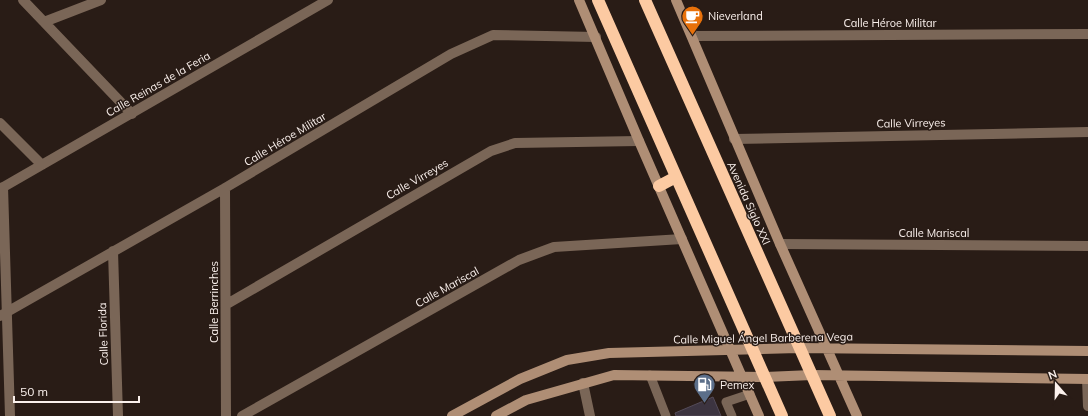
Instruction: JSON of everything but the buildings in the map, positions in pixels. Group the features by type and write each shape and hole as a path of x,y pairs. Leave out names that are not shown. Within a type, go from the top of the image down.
{"highway":[{"path":"598,0 782,416"},
{"name":"Avenida Siglo XXI","path":"644,0 798,348 830,416"},
{"path":"659,186 676,177"}],"street":[{"path":"23,0 132,114"},
{"path":"44,22 101,0"},
{"name":"Calle Reinas de la Feria","path":"2,188 328,0"},
{"path":"579,0 759,416"},
{"name":"Avenida Siglo XXI","path":"676,0 734,139 857,416"},
{"name":"Calle Héroe Militar","path":"692,36 1088,34"},
{"name":"Calle Héroe Militar","path":"4,314 112,251 226,188 451,54 493,36 596,37"},
{"path":"0,122 42,165"},
{"name":"Calle Virreyes","path":"734,139 1088,132"},
{"name":"Calle Virreyes","path":"227,304 491,151 515,143 639,141"},
{"path":"2,188 4,314 10,416"},
{"name":"Calle Berrinches","path":"226,188 226,416"},
{"name":"Calle Mariscal","path":"242,416 519,260 554,247 682,239"},
{"name":"Calle Mariscal","path":"780,244 1088,246"},
{"name":"Calle Florida","path":"112,251 118,416"},
{"name":"Calle Miguel Ángel Barberena Vega","path":"452,416 520,380 566,360 609,353 798,348 1088,351"},
{"path":"496,416 526,400 614,375 765,377 839,375 1088,379 1088,406"},
{"path":"583,383 590,416"}],"lane":[{"path":"650,375 666,416"},
{"path":"732,416 726,402 750,394"}],"place":[{"name":"Nieverland","path":"692,36"},
{"name":"Pemex","path":"705,404"}]}
